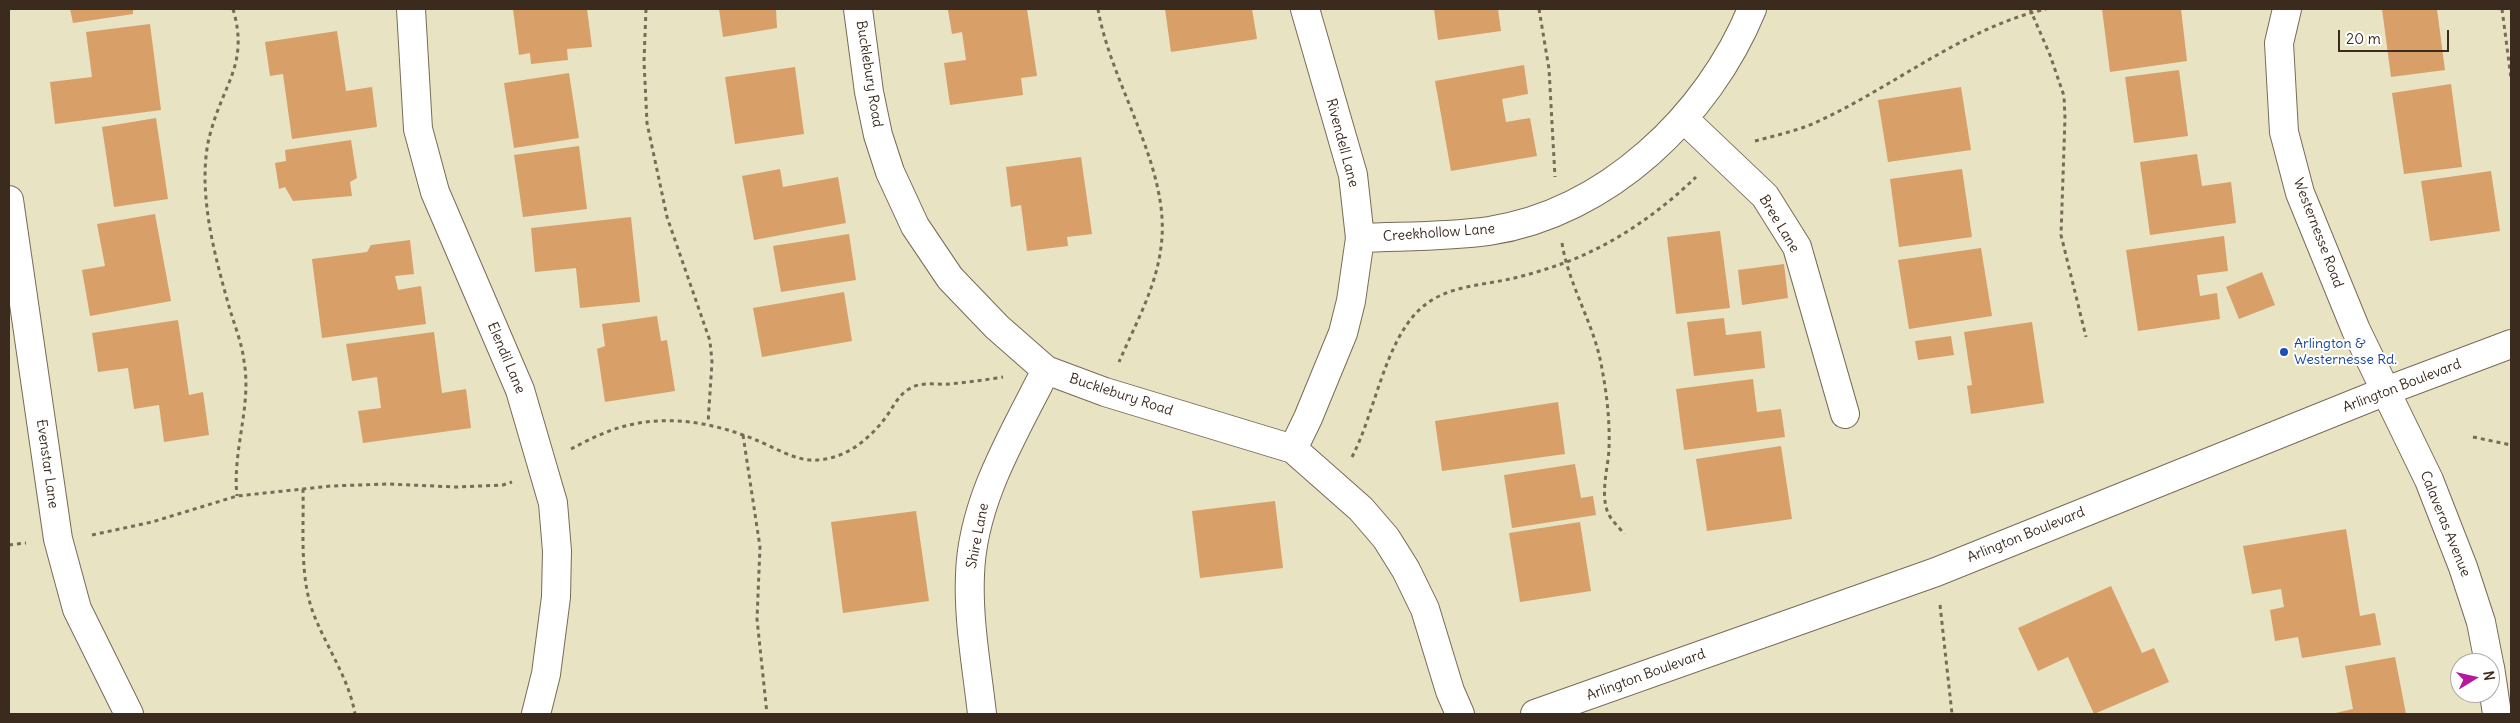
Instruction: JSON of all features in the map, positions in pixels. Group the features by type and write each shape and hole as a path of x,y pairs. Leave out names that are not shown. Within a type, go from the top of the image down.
{"street":[{"name":"Elendil Lane","path":"410,9 418,129 435,192 520,390 554,503 557,551 556,597 546,674 536,714"},
{"name":"Bucklebury Road","path":"858,9 869,92 878,135 890,172 915,226 950,278 997,327 1046,370 1105,392 1293,449 1361,509 1386,538 1406,570 1425,609 1450,690 1460,714"},
{"name":"Rivendell Lane","path":"1293,449 1308,418 1343,333 1352,301 1360,238 1353,175 1305,9"},
{"name":"Creekhollow Lane","path":"1360,238 1489,231 1523,222 1556,210 1614,180 1642,160 1684,119 1726,59 1752,9"},
{"name":"Westernesse Road","path":"2287,9 2279,44 2284,132 2304,202 2356,330 2386,390"},
{"name":"Bree Lane","path":"1684,119 1766,196 1796,247 1845,414"},
{"name":"Evenstar Lane","path":"9,200 58,539 77,608 129,714"},
{"name":"Arlington Boulevard","path":"1535,714 1936,572 2386,390 2511,344"},
{"name":"Shire Lane","path":"982,714 970,610 970,573 976,536 987,492 1046,370"},
{"name":"Calaveras Avenue","path":"2386,390 2429,480 2464,567 2481,622 2487,653"}],"path":[{"path":"233,9 238,26 238,58 230,85 210,131 205,180 209,225 218,266 244,361 246,398 237,468 236,496"},
{"path":"646,9 644,61 647,123 667,217 710,341 712,362 708,424"},
{"path":"1098,9 1108,49 1158,187 1162,246 1154,283 1105,392"},
{"path":"1539,9 1549,69 1556,210 1565,263 1590,321 1602,368 1609,418 1609,449 1605,483 1608,513 1624,534"},
{"path":"1332,483 1351,459 1364,433 1391,356 1405,326 1418,310 1433,298 1454,289 1511,279 1565,263 1611,242 1672,200 1720,152 1819,121 1987,28 2030,10 2044,9"},
{"path":"2502,9 2511,78"},
{"path":"2030,10 2050,55 2064,96 2065,127 2061,234 2086,337"},
{"path":"570,449 612,430 659,420 708,424 738,432 801,458 816,461 847,452 869,436 908,389 917,385 983,380 1046,370"},
{"path":"743,434 760,547 757,619 767,714"},
{"path":"2474,437 2511,445"},
{"path":"84,536 152,522 236,496 303,489 388,484 456,487 503,485 513,482"},
{"path":"303,489 307,589 314,614 350,692 355,714"},
{"path":"1936,572 1952,714"}],"building":[{"path":"70,9 133,9 133,14 73,23"},
{"path":"513,9 587,9 592,47 567,49 568,60 531,64 530,53 519,55"},
{"path":"719,9 776,9 777,28 723,37"},
{"path":"1027,9 1037,76 1021,78 1023,95 950,105 944,63 966,60 962,32 952,34 948,10"},
{"path":"1165,9 1252,9 1257,39 1171,52"},
{"path":"1434,9 1498,9 1501,31 1438,40"},
{"path":"2102,9 2181,9 2187,61 2110,72"},
{"path":"2382,9 2437,9 2445,70 2391,77"},
{"path":"150,24 161,110 55,124 50,82 92,77 86,32"},
{"path":"337,31 346,91 372,87 377,127 292,139 283,74 270,76 265,42"},
{"path":"1524,65 1528,94 1502,99 1506,122 1530,118 1537,156 1451,171 1435,81"},
{"path":"795,67 804,134 735,144 725,77"},
{"path":"2179,70 2188,136 2134,143 2125,77"},
{"path":"569,73 579,138 514,148 504,83"},
{"path":"2451,84 2462,167 2404,174 2392,93"},
{"path":"1961,87 1971,150 1888,162 1878,100"},
{"path":"156,118 168,199 114,207 102,127"},
{"path":"351,140 357,178 350,182 352,196 293,201 285,187 279,189 275,163 286,161 285,150"},
{"path":"579,146 587,209 523,217 514,155"},
{"path":"2197,154 2202,186 2231,182 2236,223 2150,235 2140,162"},
{"path":"1081,157 1092,234 1067,237 1068,246 1027,251 1021,205 1011,207 1006,167"},
{"path":"780,169 783,187 838,177 846,223 754,240 742,176"},
{"path":"1962,169 1972,237 1899,247 1890,179"},
{"path":"2491,171 2500,231 2430,241 2421,181"},
{"path":"155,214 171,301 90,316 82,270 105,266 97,224"},
{"path":"631,217 640,302 580,308 576,268 535,272 531,228"},
{"path":"1720,231 1730,308 1676,314 1667,237"},
{"path":"849,234 856,280 781,292 773,246"},
{"path":"2224,236 2228,271 2197,275 2200,296 2217,293 2220,319 2138,331 2126,250"},
{"path":"410,240 414,274 395,276 398,290 421,286 426,324 322,338 312,259 367,252 371,245"},
{"path":"1981,248 1992,316 1909,329 1898,260"},
{"path":"1784,264 1788,298 1742,305 1738,270"},
{"path":"2262,272 2275,305 2239,319 2226,287"},
{"path":"844,292 852,341 762,357 753,308"},
{"path":"657,316 661,341 667,340 675,391 605,402 597,349 605,346 602,324"},
{"path":"1724,318 1726,335 1761,331 1765,368 1694,376 1687,322"},
{"path":"178,320 189,395 203,392 209,435 164,442 159,405 134,409 128,368 98,372 92,333"},
{"path":"2032,322 2044,403 1971,414 1967,386 1972,385 1964,332"},
{"path":"434,332 442,393 466,389 471,428 363,443 358,411 381,408 377,377 352,381 346,344"},
{"path":"1951,336 1954,355 1918,360 1915,341"},
{"path":"1753,379 1757,412 1781,409 1785,437 1684,450 1676,389"},
{"path":"1558,402 1565,454 1442,471 1435,421"},
{"path":"1781,446 1792,519 1707,531 1696,459"},
{"path":"1575,464 1581,498 1593,496 1596,515 1512,528 1504,475"},
{"path":"1275,501 1283,568 1200,578 1192,511"},
{"path":"916,511 929,601 843,613 831,522"},
{"path":"1580,522 1591,591 1520,602 1509,533"},
{"path":"2346,529 2360,616 2375,613 2381,645 2302,658 2298,637 2275,641 2270,610 2284,607 2281,589 2252,594 2243,546"},
{"path":"2111,586 2142,653 2154,648 2169,682 2094,714 2068,657 2038,671 2018,628"},
{"path":"2395,657 2406,714 2331,714 2353,709 2345,666"}],"place":[{"name":"Arlington & Westernesse Rd.","path":"2284,352"}]}
